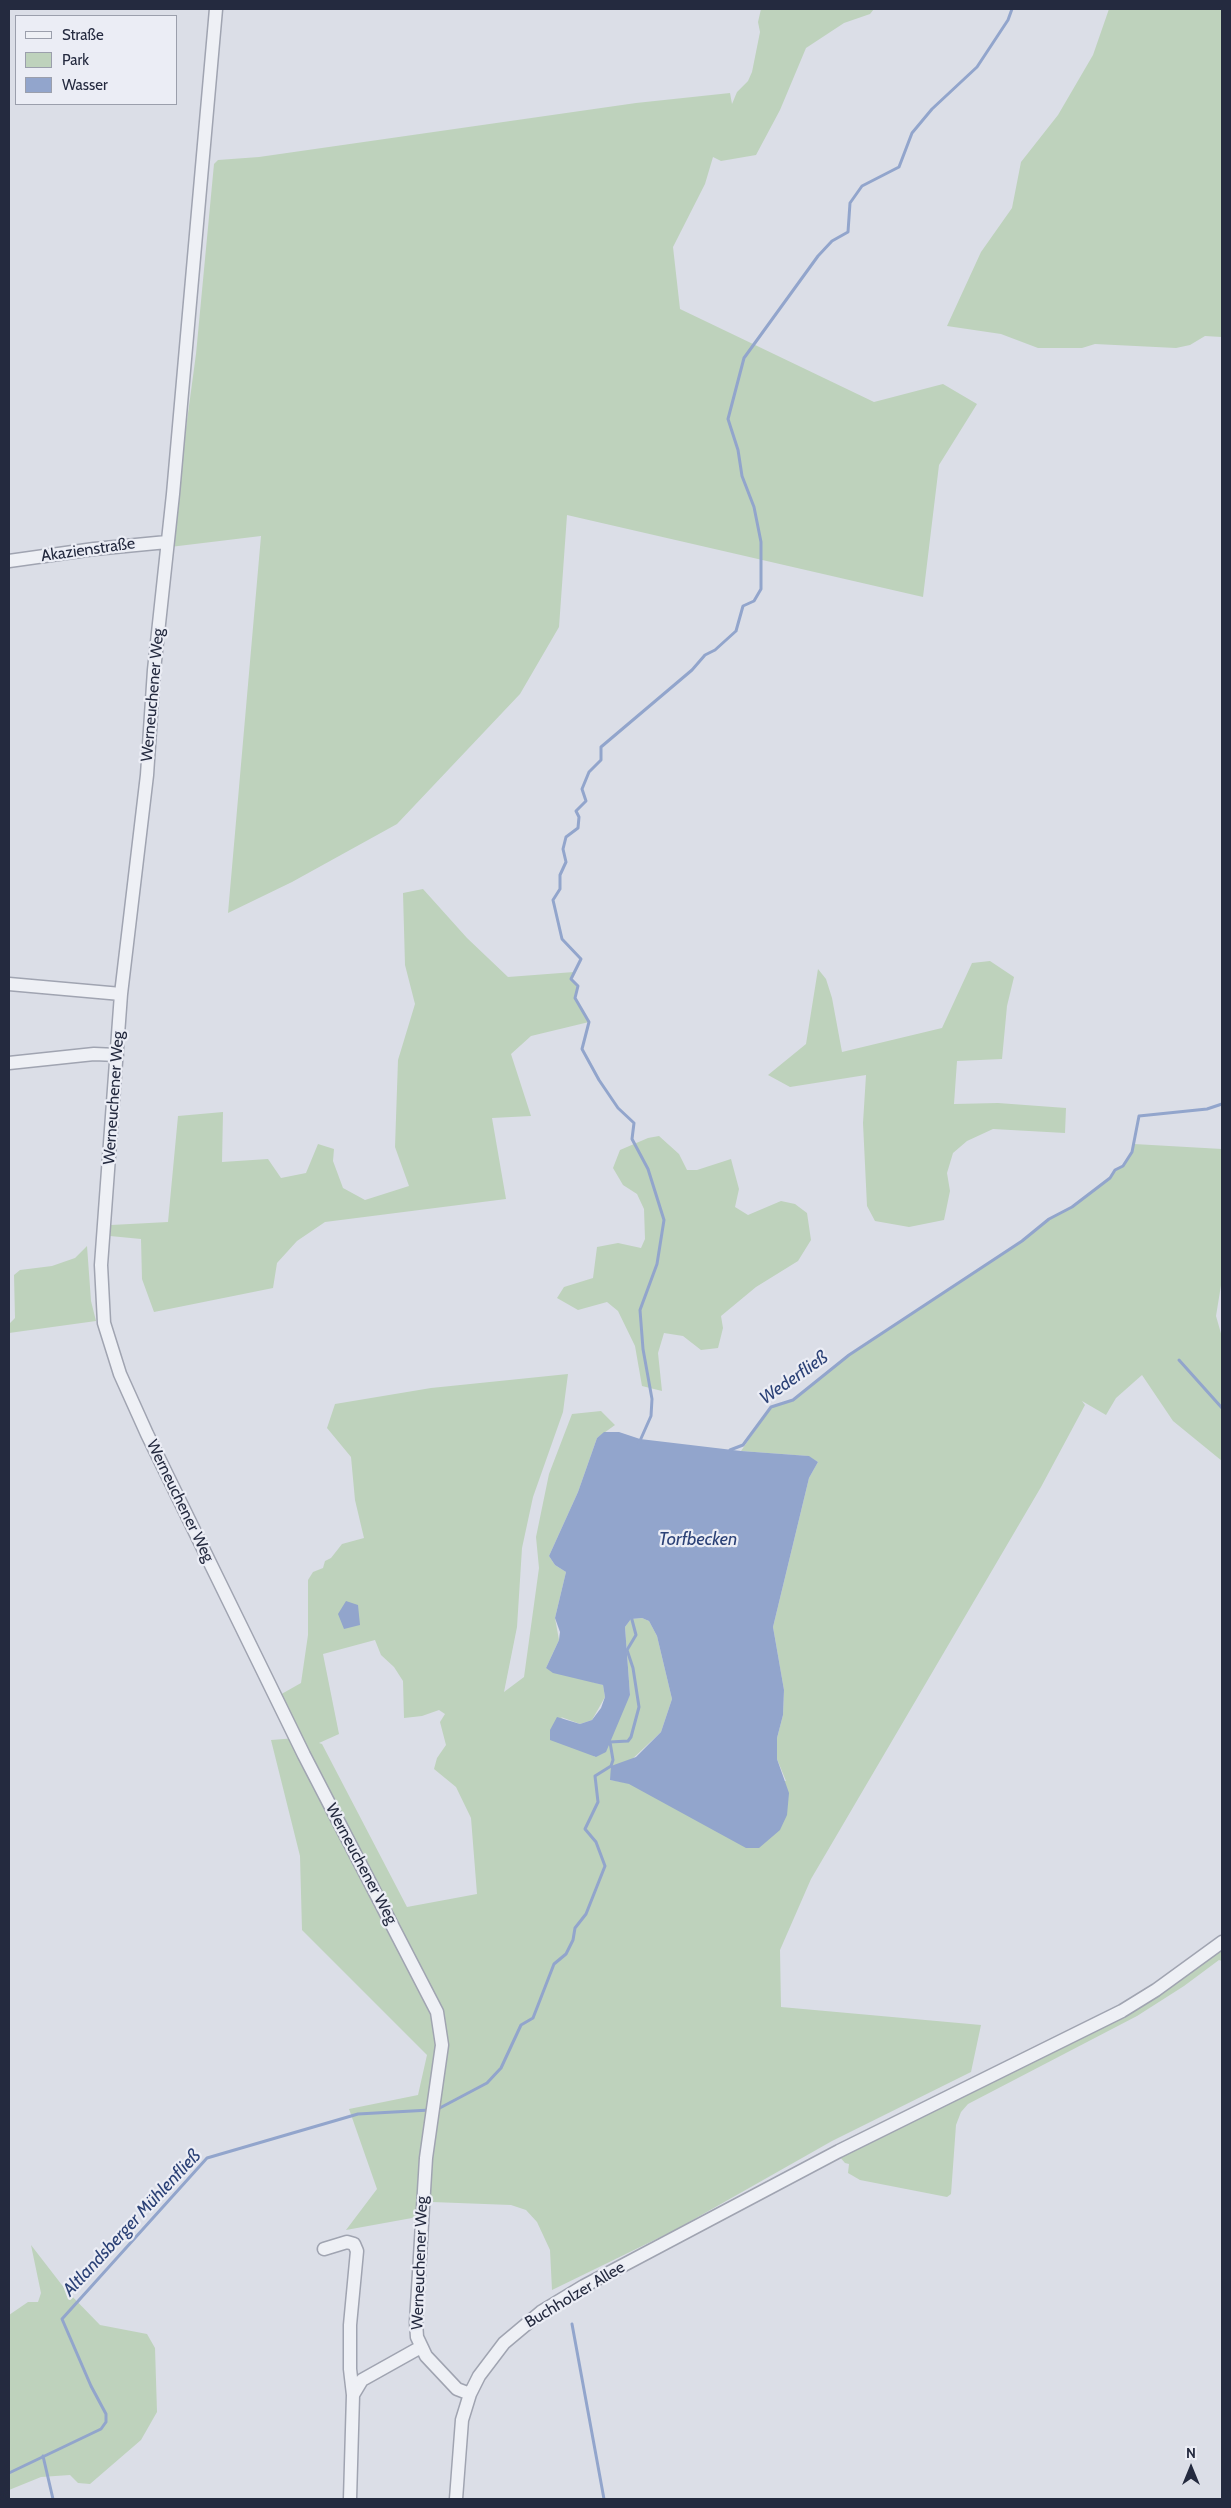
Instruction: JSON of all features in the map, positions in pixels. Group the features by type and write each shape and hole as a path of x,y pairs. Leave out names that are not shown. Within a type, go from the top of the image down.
{"street":[{"name":"Werneuchener Weg","path":"216,9 147,776 121,994 101,1265 101,1297 106,1334 120,1374 147,1434 304,1755 437,2012 442,2045 430,2122 416,2304 417,2337 421,2347 447,2380 457,2389 470,2394"},
{"name":"Akazienstraße","path":"9,561 103,548 167,542"},
{"path":"9,984 121,994"},
{"path":"9,1063 94,1054 118,1055"},
{"name":"Buchholzer Allee","path":"456,2499 462,2420 470,2394 479,2376 504,2343 541,2312 584,2286 798,2173 1122,2011 1156,1990 1222,1942"},
{"path":"324,2249 347,2242 354,2244 357,2251 350,2325 350,2369 353,2395 350,2499"},
{"path":"353,2395 362,2380 421,2347"}],"green space":[{"path":"761,9 874,9 870,14 844,23 806,48 780,110 756,155 721,161 713,157 705,184 673,247 680,309 874,402 943,384 977,404 939,465 923,597 567,515 559,627 520,694 397,824 292,882 228,913 261,536 170,547 196,354 214,164 218,160 259,157 636,103 730,93 732,104 737,92 748,81 752,72 760,32 758,22"},
{"path":"1109,9 1222,9 1222,337 1205,336 1190,345 1176,348 1095,344 1082,348 1038,348 1001,334 947,326 981,252 1012,208 1021,162 1058,115 1093,55"},
{"path":"423,889 467,938 508,977 574,972 572,979 578,986 575,998 589,1022 531,1036 511,1054 531,1116 492,1118 506,1199 325,1222 297,1241 277,1263 273,1288 154,1312 142,1279 141,1239 110,1236 111,1225 168,1222 178,1116 223,1112 222,1162 268,1159 281,1178 306,1173 318,1144 334,1149 333,1161 343,1188 365,1200 409,1186 395,1147 398,1060 415,1004 405,965 403,893"},
{"path":"990,961 1014,977 1007,1006 1002,1059 957,1061 954,1104 998,1103 1066,1108 1065,1133 993,1129 967,1141 953,1153 947,1173 950,1191 944,1220 909,1227 875,1221 867,1206 863,1123 866,1075 790,1087 768,1075 806,1044 818,969 826,979 832,998 842,1052 942,1028 972,963"},
{"path":"659,1136 679,1154 687,1170 697,1170 731,1159 739,1189 735,1207 748,1215 781,1201 795,1204 807,1213 811,1240 798,1261 756,1287 721,1316 723,1328 718,1348 701,1350 683,1336 664,1333 658,1353 662,1391 642,1386 635,1346 618,1311 607,1302 578,1310 557,1298 564,1287 593,1278 597,1247 618,1243 641,1248 645,1239 644,1209 637,1194 623,1185 613,1168 620,1150 648,1138"},
{"path":"1134,1144 1222,1149 1222,1279 1216,1316 1222,1337 1222,1461 1173,1421 1142,1375 1116,1398 1106,1415 1082,1401 1085,1405 1041,1487 811,1879 780,1950 781,2007 981,2025 971,2072 832,2141 675,2230 552,2290 550,2250 537,2222 526,2210 511,2205 432,2202 412,2218 346,2230 377,2189 349,2109 418,2095 427,2055 302,1930 300,1856 271,1740 297,1738 278,1696 301,1683 308,1635 308,1580 313,1572 323,1568 325,1561 331,1558 342,1544 364,1538 355,1500 351,1457 327,1428 335,1404 431,1388 568,1374 563,1412 533,1497 522,1548 517,1627 504,1692 524,1677 539,1568 536,1537 549,1474 572,1414 601,1411 615,1425 597,1438 578,1492 549,1556 555,1565 566,1572 555,1618 559,1640 546,1668 603,1685 605,1697 592,1720 580,1724 561,1717 595,1757 630,1695 625,1627 631,1619 642,1618 649,1621 657,1636 672,1699 661,1732 610,1780 629,1783 786,1781 777,1759 777,1738 783,1715 784,1690 773,1627 809,1478 818,1462 808,1456 741,1451 771,1407 793,1400 849,1355 1022,1241 1049,1219 1072,1207 1110,1178 1115,1170 1123,1166 1132,1152","holes":["375,1640 381,1655 394,1667 403,1681 404,1718 422,1716 439,1710 445,1714 440,1722 446,1745 437,1758 434,1769 456,1787 471,1818 477,1894 407,1907 322,1744 319,1743 339,1734 323,1654"]},
{"path":"87,1246 91,1301 96,1321 9,1333 9,1324 15,1318 14,1275 20,1270 52,1266 75,1258"},
{"path":"1222,1949 1222,1961 1219,1960 1184,1986 1137,2016 968,2104 961,2112 956,2125 951,2194 947,2197 860,2180 848,2173 849,2164 845,2163 839,2156 950,2102"},
{"path":"31,2245 65,2289 100,2325 147,2334 155,2348 157,2412 141,2440 90,2484 78,2483 70,2475 41,2477 9,2490 9,2315 28,2302 38,2302 41,2293"}],"water":[{"name":"Torfbecken","path":"604,1432 619,1432 640,1439 741,1451 809,1456 818,1462 809,1478 773,1627 784,1690 783,1715 777,1738 777,1759 789,1793 787,1815 780,1830 759,1848 746,1848 629,1784 610,1780 611,1766 636,1757 661,1732 672,1699 657,1636 649,1621 642,1618 631,1619 625,1627 630,1695 606,1752 596,1757 550,1740 550,1730 557,1717 580,1724 592,1720 601,1708 605,1697 603,1685 553,1673 546,1668 559,1640 560,1632 555,1618 566,1572 555,1565 549,1556 578,1492 597,1438"},
{"path":"346,1601 358,1605 360,1625 344,1629 338,1614"}],"waterway":[{"path":"639,1443 651,1416 652,1399 643,1349 640,1310 657,1264 664,1220 648,1169 632,1139 634,1123 618,1108 599,1080 582,1049 589,1022 575,998 578,986 571,979 581,959 562,939 553,900 560,889 560,875 566,862 563,849 566,837 578,828 579,817 576,811 586,801 582,789 589,772 601,760 601,747 692,670 705,655 715,650 736,631 743,606 754,601 761,589 761,542 754,507 742,476 738,450 728,419 744,358 818,256 832,241 848,232 850,203 862,186 899,167 912,133 932,109 977,67 1008,20 1012,9"},
{"name":"Wederfließ","path":"730,1450 743,1445 771,1407 793,1400 849,1355 1022,1241 1049,1219 1072,1207 1110,1178 1115,1170 1123,1166 1132,1152 1139,1116 1207,1109 1222,1104"},
{"path":"1179,1360 1222,1408"},
{"name":"Altlandsberger Mühlenfließ","path":"436,2110 487,2083 501,2068 521,2025 533,2018 554,1964 566,1954 573,1940 575,1928 586,1914 605,1866 596,1842 585,1829 598,1802 595,1776 611,1766 613,1760 610,1742 628,1741 631,1737 639,1707 633,1668 627,1650 636,1635 631,1616"},
{"name":"Altlandsberger Mühlenfließ","path":"9,2473 101,2429 106,2422 106,2414 91,2386 62,2319 207,2158 358,2114 430,2110"},
{"path":"572,2324 604,2499"},
{"path":"43,2456 53,2499"}]}
